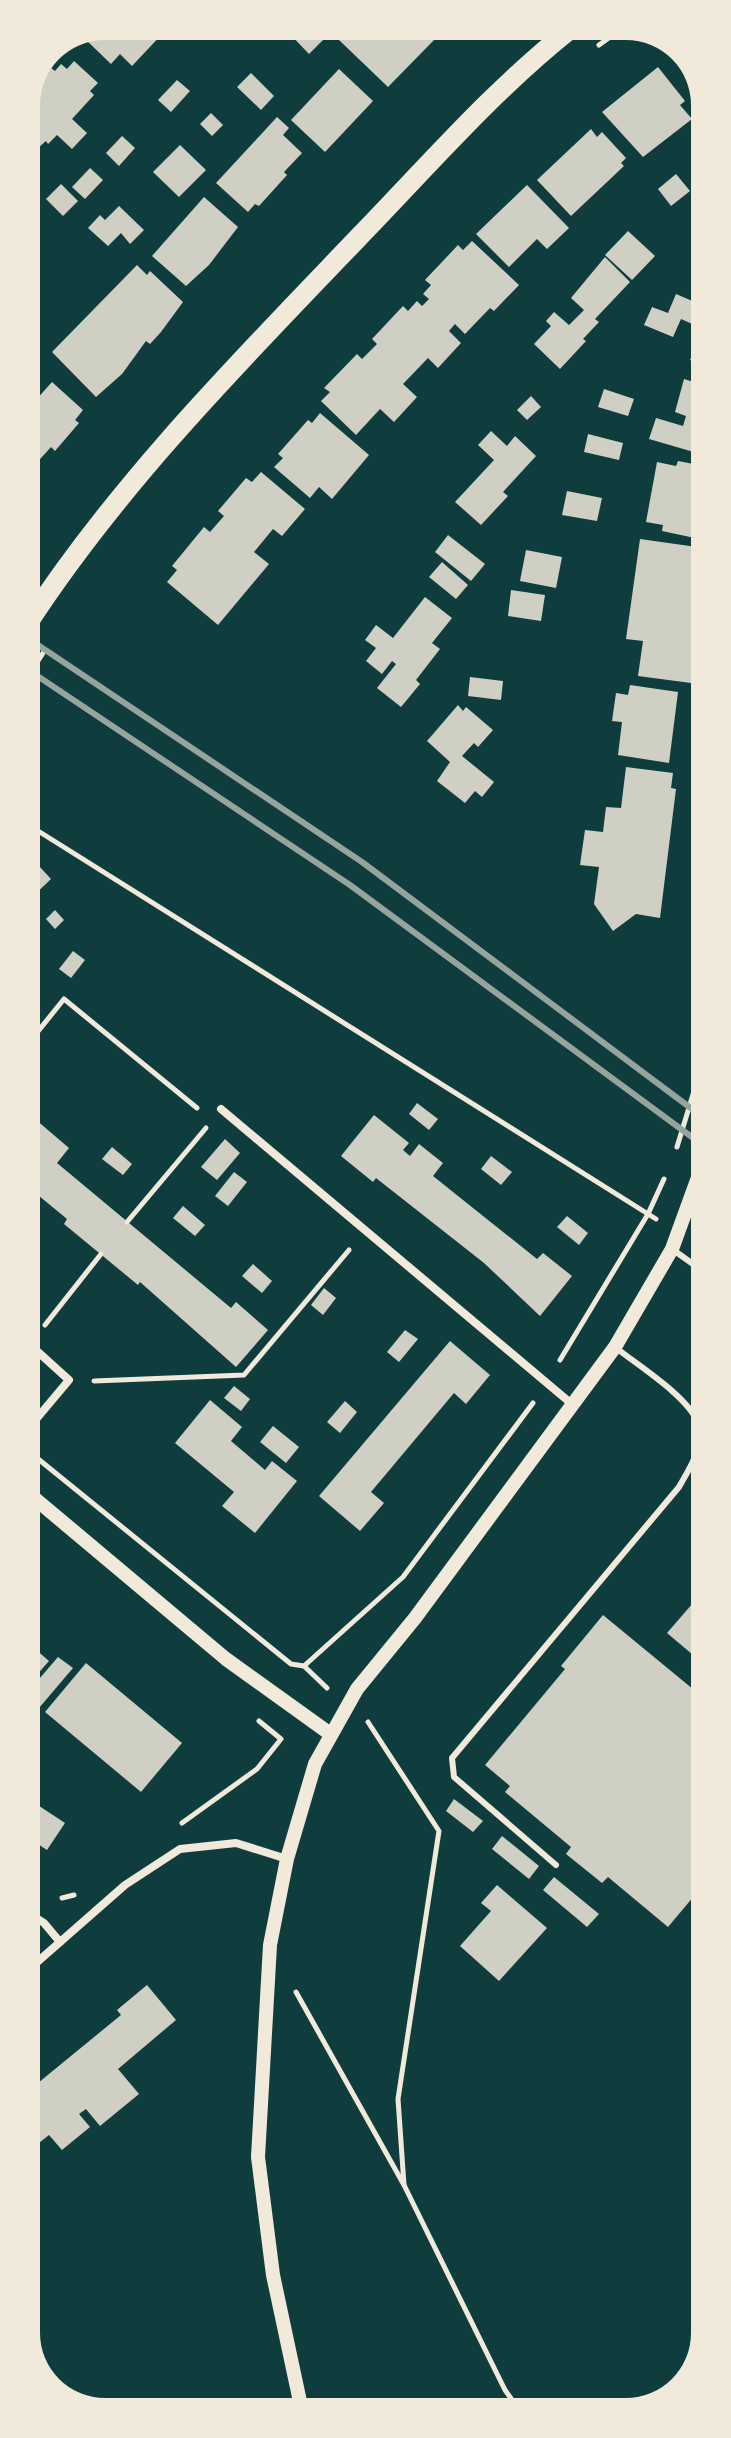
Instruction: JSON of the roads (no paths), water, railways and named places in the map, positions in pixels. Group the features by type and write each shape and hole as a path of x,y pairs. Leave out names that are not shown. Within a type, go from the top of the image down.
{"main road":[{"path":"40,606 72,560 159,454 278,321 495,96 558,40"}],"street":[{"path":"221,1109 574,1406"},
{"path":"299,2398 273,2275 258,2157 270,1945 287,1859 315,1764 345,1706 574,1406 615,1347 677,1239 691,1199"},
{"path":"40,1354 69,1380 40,1415"},
{"path":"40,1503 226,1659 329,1733"},
{"path":"40,1960 125,1885 180,1849 236,1843 287,1859"},
{"path":"40,1920 60,1942"}],"lane":[{"path":"677,1239 691,1256"},
{"path":"615,1347 691,1411"},
{"path":"556,1865 454,1777 452,1758 679,1487 691,1461"}],"railway":[{"path":"40,646 362,862 691,1108"},
{"path":"40,678 350,885 691,1136"}]}
